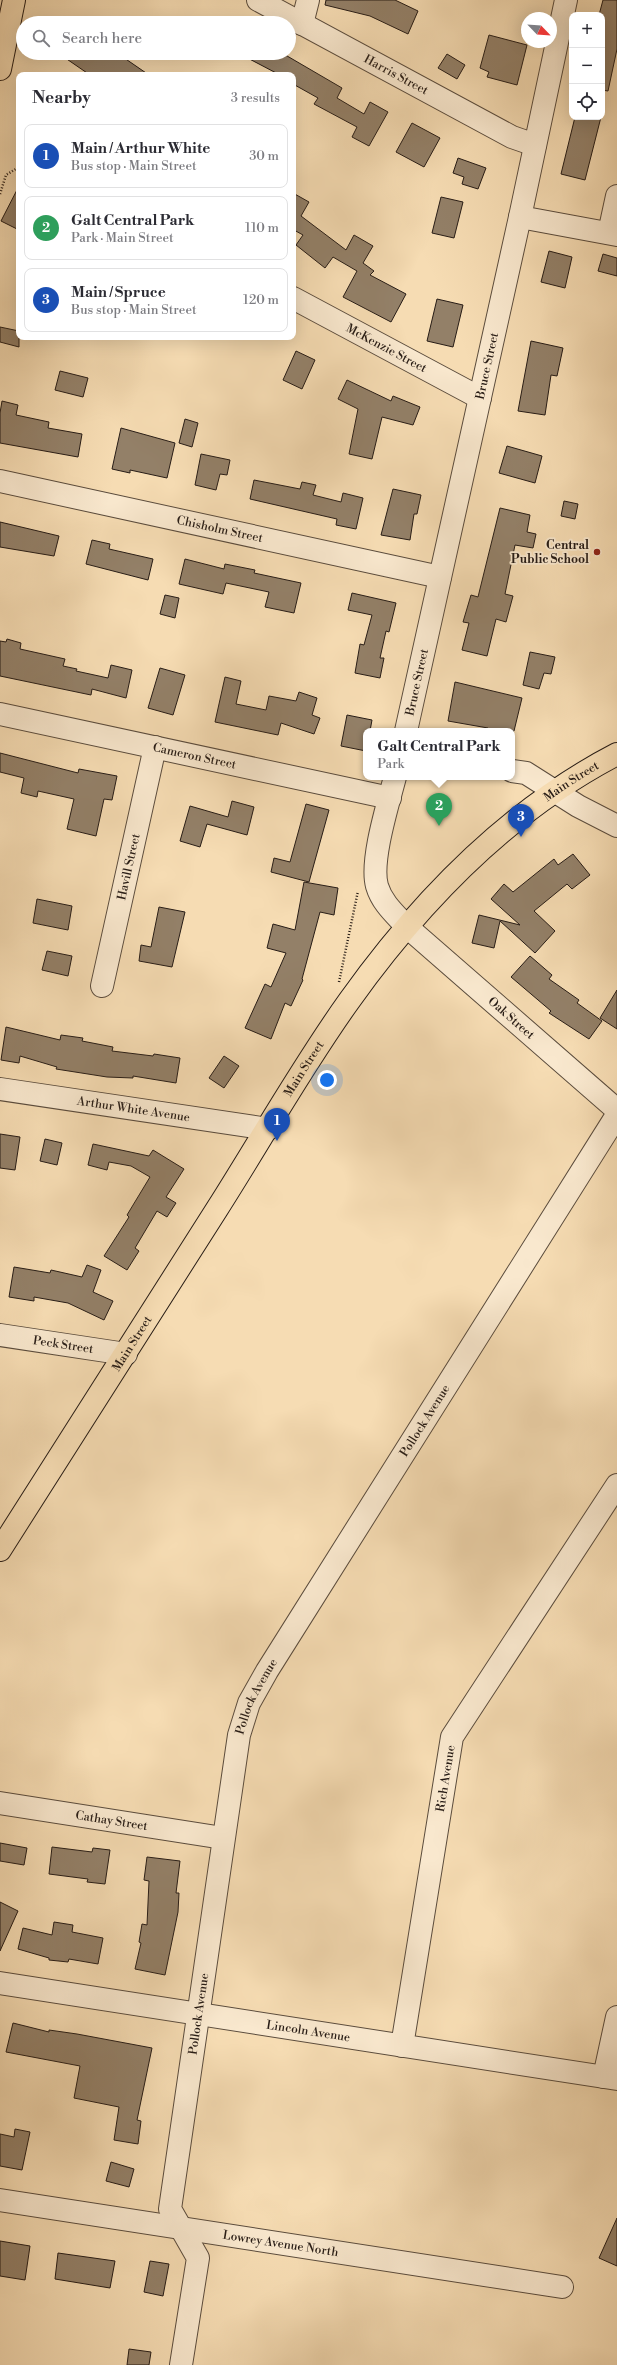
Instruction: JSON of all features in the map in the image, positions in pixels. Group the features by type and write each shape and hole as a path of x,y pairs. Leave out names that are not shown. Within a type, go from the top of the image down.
{"main road":[{"path":"0,69 14,0"},
{"name":"Main Street","path":"0,1550 126,1354 338,1017 406,926 484,848 554,790 617,754"}],"street":[{"name":"Harris Street","path":"258,0 287,16"},
{"path":"302,24 308,0"},
{"name":"Bruce Street","path":"407,728 520,217 566,0"},
{"name":"Harris Street","path":"296,21 512,137 535,145"},
{"path":"520,217 613,234 617,196"},
{"name":"McKenzie Street","path":"296,300 480,398"},
{"name":"Chisholm Street","path":"0,481 440,577"},
{"name":"Cameron Street","path":"0,714 390,798"},
{"name":"Havill Street","path":"102,986 155,747"},
{"path":"515,771 526,773 617,826"},
{"path":"394,780 375,875 378,888 387,906 406,926"},
{"name":"Oak Street","path":"406,926 617,1110"},
{"name":"Arthur White Avenue","path":"0,1088 268,1130"},
{"name":"Pollock Avenue","path":"181,2365 198,2258 170,2209 239,1735 249,1703 267,1671 617,1115"},
{"name":"Peck Street","path":"0,1334 126,1354"},
{"name":"Rich Avenue","path":"402,2046 452,1737 617,1484"},
{"name":"Cathay Street","path":"0,1803 223,1838"},
{"name":"Lincoln Avenue","path":"0,1983 611,2078"},
{"path":"611,2078 617,2017"},
{"name":"Lowrey Avenue North","path":"0,2200 562,2287"}],"path":[{"path":"0,194 6,175 16,169"},
{"path":"338,985 358,888"}],"building":[{"path":"326,0 395,0 418,11 408,34 370,16 325,5"},
{"path":"603,0 617,0 617,49 608,91 605,90 605,12 600,12"},
{"path":"489,35 521,43 521,48 526,48 517,85 487,77 489,72 480,68"},
{"path":"447,54 465,65 457,79 438,68"},
{"path":"68,60 127,60 145,72 86,72"},
{"path":"251,60 294,60 342,88 337,98 364,114 370,102 388,112 369,146 352,137 357,127 314,104 318,98 296,86 296,72 274,72"},
{"path":"574,120 600,120 585,180 561,174"},
{"path":"412,123 440,138 424,167 396,152"},
{"path":"458,158 486,168 478,189 462,184 464,177 453,173"},
{"path":"16,192 16,228 1,221"},
{"path":"296,195 309,202 301,216 346,250 354,235 373,246 363,263 374,271 370,275 406,294 391,322 343,297 357,271 333,257 325,268 296,245 303,235 296,231"},
{"path":"441,197 463,202 454,238 432,233"},
{"path":"549,251 572,257 565,288 541,282"},
{"path":"603,254 617,258 617,276 598,271"},
{"path":"437,299 463,305 453,347 427,341"},
{"path":"0,327 16,330 16,340 19,340 19,347 0,342"},
{"path":"531,341 563,348 557,376 551,375 545,415 518,411"},
{"path":"296,351 315,360 302,389 283,380"},
{"path":"60,371 88,378 83,397 55,390"},
{"path":"347,380 391,401 393,396 420,407 413,425 382,417 372,459 349,454 358,409 338,399"},
{"path":"2,401 18,405 16,415 49,422 48,428 82,434 78,457 0,443 0,413"},
{"path":"185,419 198,423 192,447 179,443"},
{"path":"121,428 175,443 167,478 130,470 130,473 112,469"},
{"path":"507,446 542,456 535,483 499,473"},
{"path":"201,454 230,460 227,475 220,474 216,490 195,485"},
{"path":"254,480 300,489 302,482 316,485 313,495 341,502 343,493 363,498 356,529 336,525 337,519 250,499"},
{"path":"393,489 421,495 417,514 414,514 410,540 381,535"},
{"path":"564,501 578,504 575,519 561,516"},
{"path":"500,508 530,515 527,532 536,534 533,548 515,545 505,594 513,596 506,622 496,619 487,656 462,650 469,623 463,622 471,595 478,597"},
{"path":"0,522 59,536 54,556 0,547"},
{"path":"92,540 110,544 109,549 153,559 148,580 86,564"},
{"path":"185,559 224,569 225,564 255,570 254,573 301,583 294,613 265,607 269,592 226,583 223,594 179,584"},
{"path":"352,593 396,603 389,632 386,631 380,658 384,658 380,678 355,673 360,644 364,645 372,615 348,610"},
{"path":"165,595 179,598 175,618 160,614"},
{"path":"7,639 21,643 20,649 65,659 63,666 77,669 76,671 108,678 111,665 132,670 126,698 92,689 91,695 0,676 0,641 6,642"},
{"path":"530,652 555,657 551,674 544,673 539,689 523,685"},
{"path":"160,668 185,675 173,715 148,708"},
{"path":"225,677 241,681 236,704 266,710 269,696 296,701 299,692 317,698 312,715 320,718 314,734 281,723 278,735 215,722"},
{"path":"455,682 522,698 515,728 488,728 448,721"},
{"path":"347,715 372,720 371,728 363,728 363,750 341,746"},
{"path":"0,753 78,773 79,769 117,776 112,800 104,799 96,836 67,829 74,799 38,791 37,797 21,793 24,778 0,772"},
{"path":"232,801 254,807 247,835 207,824 200,847 180,841 190,806 228,817"},
{"path":"306,804 329,810 309,882 271,872 274,858 290,862"},
{"path":"573,854 590,875 572,889 567,884 534,911 555,931 535,953 500,921 494,948 472,943 479,915 520,925 491,899 504,884 513,892 554,859 558,865"},
{"path":"304,882 338,888 334,915 320,912 302,979 303,980 291,1006 285,1003 271,1039 245,1028 265,984 271,987 286,953 267,948 273,924 295,930"},
{"path":"37,899 72,906 68,930 33,923"},
{"path":"159,907 185,912 172,967 139,961 141,945 151,947"},
{"path":"47,951 72,956 68,976 42,970"},
{"path":"530,956 552,975 549,979 579,1000 577,1003 602,1021 589,1039 549,1013 551,1011 511,977"},
{"path":"617,990 617,1029 600,1018"},
{"path":"6,1027 60,1040 61,1035 83,1038 82,1041 113,1047 112,1051 153,1056 154,1054 180,1058 176,1083 133,1076 133,1078 107,1077 56,1069 57,1067 20,1056 19,1063 1,1060"},
{"path":"224,1056 239,1066 224,1088 209,1078"},
{"path":"0,1134 20,1137 15,1170 0,1168"},
{"path":"45,1139 62,1143 57,1165 40,1161"},
{"path":"93,1144 149,1156 153,1150 184,1169 166,1197 176,1203 167,1217 157,1211 135,1248 139,1251 127,1270 104,1256 129,1217 127,1215 150,1177 131,1166 109,1162 107,1170 88,1165"},
{"path":"87,1265 101,1270 93,1292 113,1301 104,1320 68,1303 34,1297 34,1301 9,1297 14,1267 50,1273 51,1270 82,1277"},
{"path":"0,1843 27,1848 24,1865 0,1861"},
{"path":"52,1847 92,1852 93,1848 110,1850 105,1884 87,1882 88,1879 49,1874"},
{"path":"147,1857 180,1861 176,1893 179,1893 178,1912 165,1975 135,1969 141,1943 139,1942 142,1924 147,1925 149,1881 144,1880"},
{"path":"0,1902 18,1911 0,1951"},
{"path":"54,1922 73,1925 72,1932 103,1938 98,1964 69,1959 68,1962 49,1960 49,1958 18,1949 23,1928 52,1935"},
{"path":"13,2023 49,2032 49,2030 77,2034 152,2048 137,2120 141,2121 138,2144 114,2140 119,2107 74,2098 80,2066 6,2052"},
{"path":"15,2129 30,2132 22,2170 0,2166 0,2134 14,2137"},
{"path":"111,2162 134,2169 129,2187 106,2181"},
{"path":"617,2218 617,2266 599,2258"},
{"path":"0,2241 30,2246 25,2280 0,2276"},
{"path":"58,2253 115,2261 110,2288 55,2279"},
{"path":"150,2261 169,2264 163,2296 144,2292"},
{"path":"129,2349 151,2352 149,2365 127,2365"}],"place":[{"name":"Central Public School","path":"597,552"},
{"name":"Galt Central Park","path":"439,826"},
{"name":"Main / Spruce","path":"521,837"},
{"name":"Main / Arthur White","path":"277,1141"}]}
